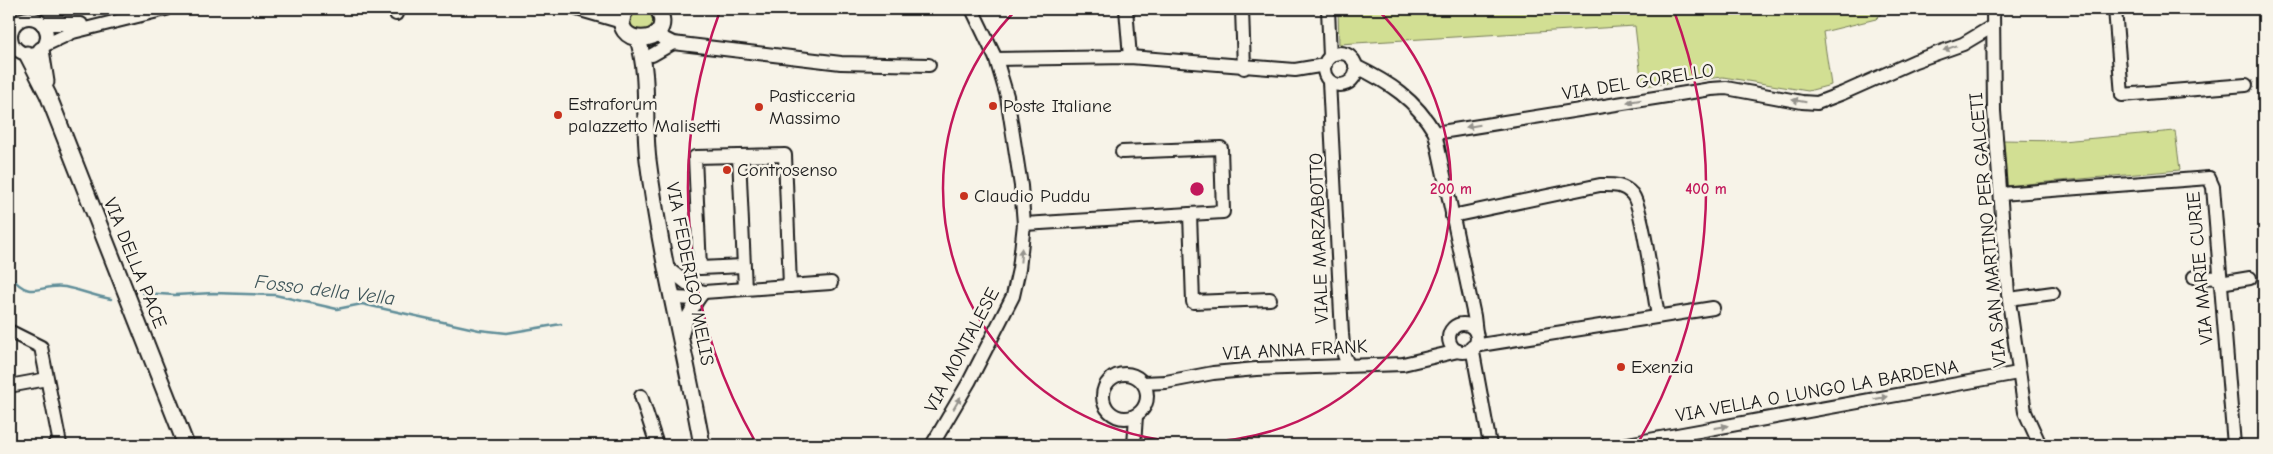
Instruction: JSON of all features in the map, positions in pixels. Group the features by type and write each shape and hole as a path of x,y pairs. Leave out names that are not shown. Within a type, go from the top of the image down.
{"main road":[{"name":"VIA FEDERIGO MELIS","path":"624,16 628,33 655,23"},
{"name":"VIA FEDERIGO MELIS","path":"646,110 655,23"},
{"name":"VIA FEDERIGO MELIS","path":"655,23 645,68 648,159 666,267 702,445"},
{"name":"VIA DELLA PACE","path":"27,49 48,95 186,445"}],"street":[{"path":"27,49 63,30 139,9"},
{"path":"27,49 10,35 18,15 35,17 63,30 166,9"},
{"path":"394,9 396,14 398,9"},
{"path":"576,9 624,16"},
{"name":"VIA MONTALESE","path":"932,445 969,382 1013,296 1019,269 1024,224 1021,186 1007,96 996,59 972,9"},
{"path":"1126,9 1130,57"},
{"path":"1242,9 1244,68"},
{"name":"VIALE MARZABOTTO","path":"1328,9 1342,334 1344,354 1348,365"},
{"name":"VIA SAN MARTINO PER GALCETI","path":"1993,9 1994,111 2008,299 2025,412 2040,445"},
{"path":"2115,9 2122,95 2246,85"},
{"path":"27,49 46,34 35,17"},
{"path":"655,23 673,43"},
{"name":"VIA DEL GORELLO","path":"1435,133 1718,88 1744,90 1802,102 1816,103 1915,61 1963,44 1993,26"},
{"path":"652,55 673,43 841,63 929,66"},
{"path":"996,59 1130,57 1244,68 1295,70 1330,67 1348,56 1355,66 1412,101 1435,133 1474,316 1472,346"},
{"path":"1332,108 1355,72 1355,66"},
{"path":"1330,67 1341,85 1350,81 1384,83"},
{"path":"1024,224 1223,212 1221,148 1122,152"},
{"path":"743,266 700,268 695,157 785,155 790,286"},
{"path":"739,156 745,289"},
{"name":"VIA MARIE CURIE","path":"2001,194 2208,177 2211,180 2234,445"},
{"path":"1452,216 1600,185 1618,185 1625,188 1638,202 1658,316"},
{"path":"1190,214 1194,302 1270,299"},
{"path":"666,267 699,293"},
{"path":"2194,277 2219,281 2250,278"},
{"path":"672,298 699,293 831,284"},
{"path":"681,338 687,318 699,293"},
{"path":"2008,299 2053,293"},
{"path":"1469,297 1466,311 1453,330 1451,345 1472,346"},
{"name":"VIA ANNA FRANK","path":"1143,383 1166,382 1213,373 1348,365 1403,364 1472,346 1713,308"},
{"path":"1453,330 1470,326 1490,445"},
{"name":"VIA ANNA FRANK","path":"1426,357 1453,330"},
{"path":"9,331 41,347 57,445"},
{"name":"VIA VELLA O LUNGO LA BARDENA","path":"1622,445 2018,373"},
{"path":"1147,398 1143,383 1132,375 1125,374 1118,375 1106,384 1103,398 1105,405 1114,416 1122,418 1136,416 1142,411 1147,398 1166,382"},
{"path":"9,386 47,379"},
{"path":"641,396 656,445"},
{"path":"1134,444 1136,416"},
{"path":"1122,418 1134,444"}],"green space":[{"path":"634,9 651,9 655,27 640,34 630,26 629,18"},
{"path":"1338,9 1886,9 1876,19 1823,32 1831,85 1808,91 1723,77 1642,86 1635,26 1339,44"},
{"path":"2175,131 2180,170 2004,186 2001,140 2062,141"}],"waterway":[{"name":"Fosso della Vella","path":"9,275 17,283 30,290 56,286 111,299"},
{"name":"Fosso della Vella","path":"143,293 175,295 213,293 275,295 337,309 362,304 479,330 507,333 561,324"}],"place":[{"name":"Poste Italiane","path":"993,106"},
{"name":"Pasticceria Massimo","path":"759,107"},
{"name":"Estraforum palazzetto Malisetti","path":"558,115"},
{"name":"Controsenso","path":"727,170"},
{"name":"Claudio Puddu","path":"964,196"},
{"name":"Exenzia","path":"1621,367"}]}
